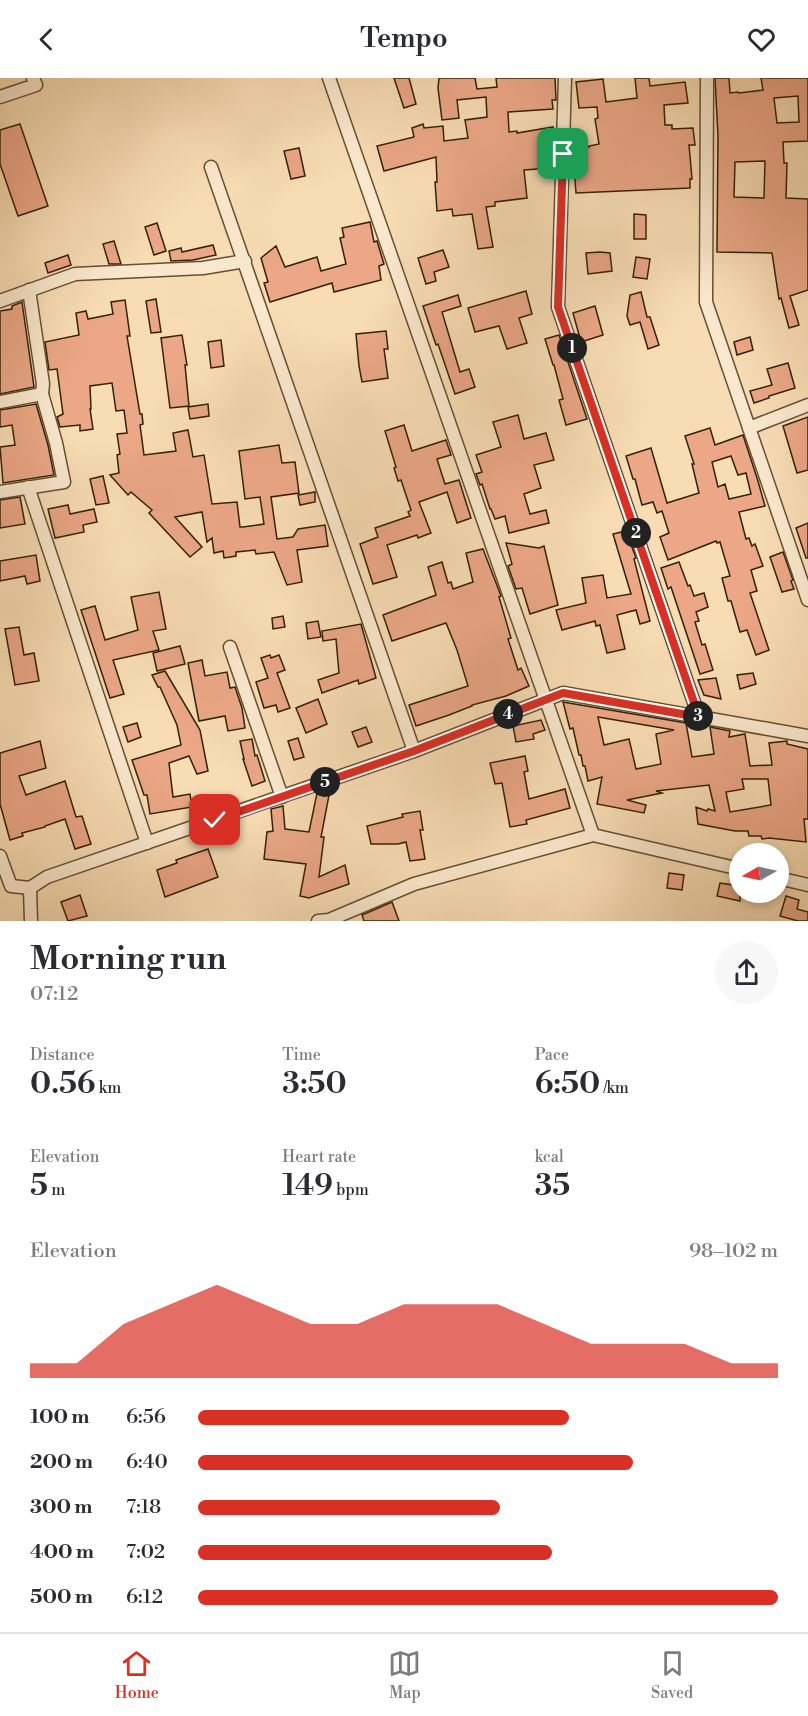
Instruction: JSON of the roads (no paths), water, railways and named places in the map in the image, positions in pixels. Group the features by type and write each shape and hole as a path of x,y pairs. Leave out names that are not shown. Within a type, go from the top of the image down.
{"street":[{"path":"0,97 36,85 33,78"},
{"path":"329,78 593,835"},
{"path":"565,78 558,307 699,717"},
{"path":"707,78 706,302 808,600"},
{"path":"211,167 414,751"},
{"path":"0,301 75,274 203,268 245,261"},
{"path":"0,492 64,482 42,394 43,384 29,290"},
{"path":"0,402 42,394"},
{"path":"749,428 808,405"},
{"path":"28,487 147,843"},
{"path":"230,647 282,797"},
{"path":"0,856 11,886 30,888 47,877 414,751 563,693 808,736"},
{"path":"318,921 339,918 414,884 593,835 729,866"},
{"path":"789,881 808,885"},
{"path":"30,888 31,921"}]}
